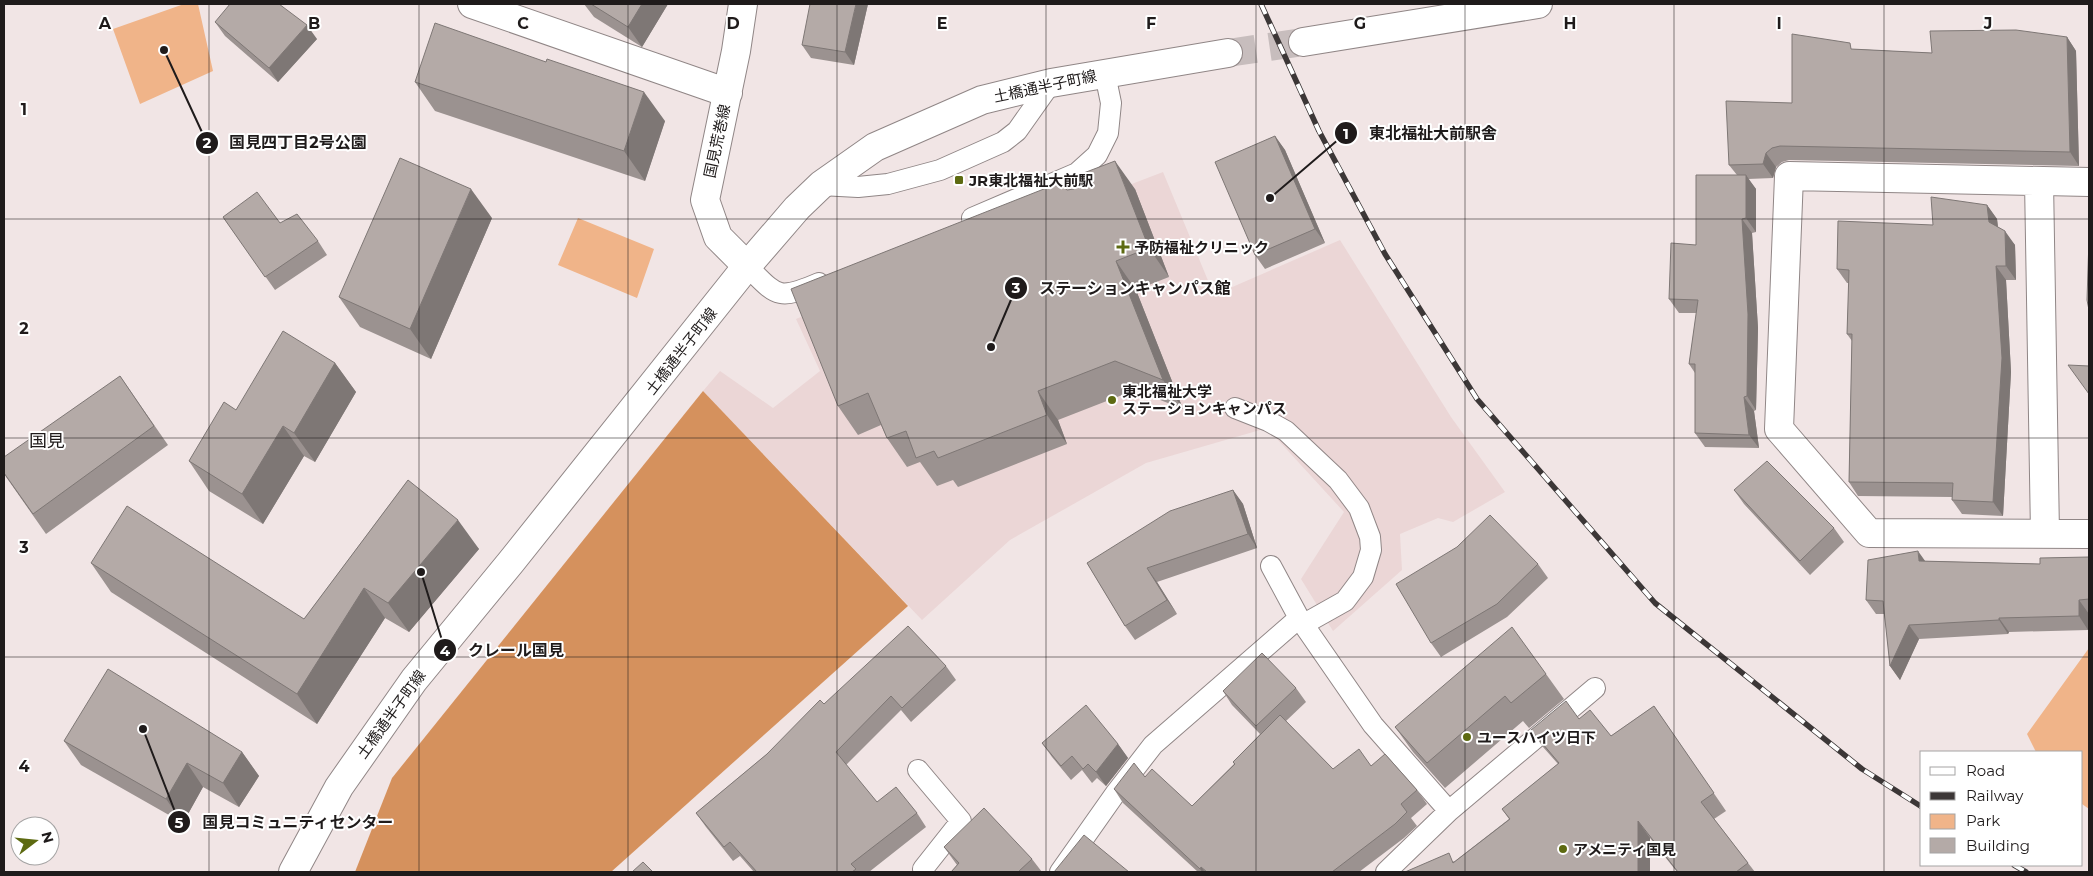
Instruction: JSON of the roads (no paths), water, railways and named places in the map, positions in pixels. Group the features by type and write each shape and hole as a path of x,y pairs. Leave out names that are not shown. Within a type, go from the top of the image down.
{"street":[{"path":"472,4 728,93"},
{"name":"国見荒巻線","path":"743,4 728,93 705,200 718,237 747,266"},
{"path":"1303,42 1538,4"},
{"name":"土橋通半子町線","path":"293,872 339,787 414,680 517,555 747,266 797,208 821,185 875,147 982,100 1051,83 1228,53"},
{"path":"2089,182 1789,176 1779,428 1869,533 2089,534"},
{"path":"2039,181 2045,534"}],"lane":[{"path":"955,225 1080,181 1097,155 1108,133 1111,103 1105,74"},
{"path":"821,185 858,187 888,184 940,170 994,146 1017,131 1051,83"},
{"path":"747,266 774,292 788,295 837,276"},
{"path":"1060,872 1115,794 1153,745 1302,621 1345,601 1363,577 1371,550 1370,537 1359,508 1338,480 1286,431 1268,421 1235,408"},
{"path":"1271,566 1302,621 1373,725 1449,811"},
{"path":"1386,872 1449,811 1595,688"},
{"path":"918,770 960,822 923,871"}],"tunnel":[{"path":"1228,53 1303,42"}],"railway":[{"path":"1261,4 1319,131 1385,254 1477,399 1655,603 1862,769 1920,806"},
{"path":"2016,866 2026,872"}],"place":[{"name":"国見四丁目2号公園","path":"164,50"},
{"name":"JR東北福祉大前駅","path":"959,180"},
{"name":"東北福祉大前駅舎","path":"1270,198"},
{"name":"予防福祉クリニック","path":"1123,247"},
{"name":"ステーションキャンパス館","path":"991,347"},
{"name":"東北福祉大学 ステーションキャンパス","path":"1112,400"},
{"name":"クレール国見","path":"421,572"},
{"name":"国見コミュニティセンター","path":"143,729"},
{"name":"ユースハイツ日下","path":"1467,737"},
{"name":"アメニティ国見","path":"1563,849"}],"district":[{"name":"国見","path":"47,441"}]}
